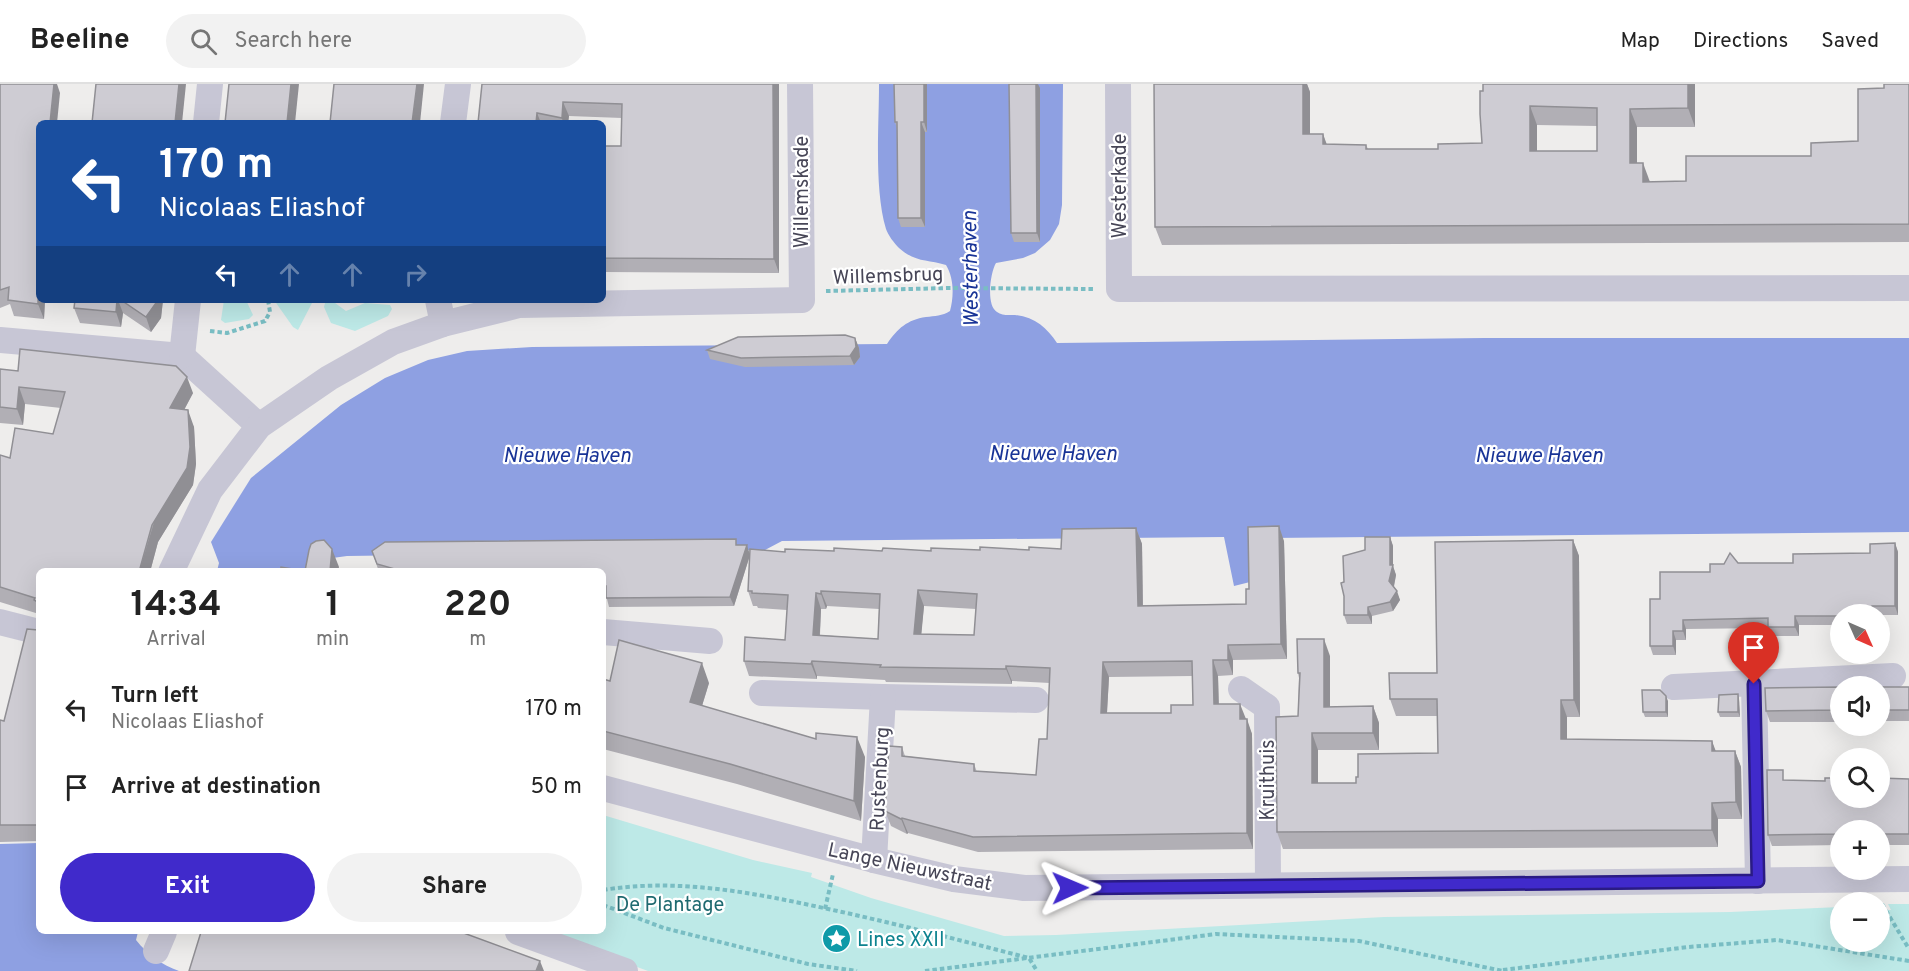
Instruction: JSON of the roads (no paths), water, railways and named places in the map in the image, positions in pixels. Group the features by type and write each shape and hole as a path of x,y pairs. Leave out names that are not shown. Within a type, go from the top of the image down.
{"street":[{"path":"206,120 210,84"},
{"path":"453,120 458,84"},
{"name":"Willemskade","path":"606,302 802,296 800,84"},
{"name":"Westerkade","path":"1118,84 1119,289 1909,288"},
{"path":"182,356 188,303"},
{"name":"Willemskade","path":"440,312 519,305 582,303"},
{"path":"173,568 210,490 259,426 329,378 440,312"},
{"path":"0,340 182,356 259,426"},
{"path":"0,622 36,631"},
{"path":"606,632 710,641"},
{"path":"1674,687 1893,676"},
{"path":"1754,684 1758,881"},
{"name":"Kruithuis","path":"1241,689 1267,707 1268,885"},
{"path":"762,693 1036,700"},
{"name":"Rustenburg","path":"874,860 883,697"},
{"name":"Lange Nieuwstraat","path":"606,789 954,879 1024,888 1909,879"},
{"path":"524,934 625,971"}],"water":[{"path":"879,84 1063,84 1062,205 1059,224 1050,240 1035,253 1023,258 996,263 990,289 991,303 997,312 1003,315 1022,316 1034,321 1045,328 1057,343 1484,338 1909,338 1909,532 1267,538 1270,577 1234,586 1224,537 782,541 765,550 347,556 318,560 315,568 218,568 219,563 211,542 251,478 341,405 385,378 428,360 467,351 532,347 887,344 899,329 908,323 950,311 953,287 946,265 905,253 888,234 880,195"},
{"path":"36,843 36,934 138,934 136,940 150,955 179,971 0,971 0,844"}],"place":[{"name":"Lines XXII","path":"836,939"}],"water label":[{"name":"Westerhaven","path":"970,269"},
{"name":"Nieuwe Haven","path":"1053,453"},
{"name":"Nieuwe Haven","path":"567,455"},
{"name":"Nieuwe Haven","path":"1539,455"}],"park label":[{"name":"De Plantage","path":"670,904"}]}
